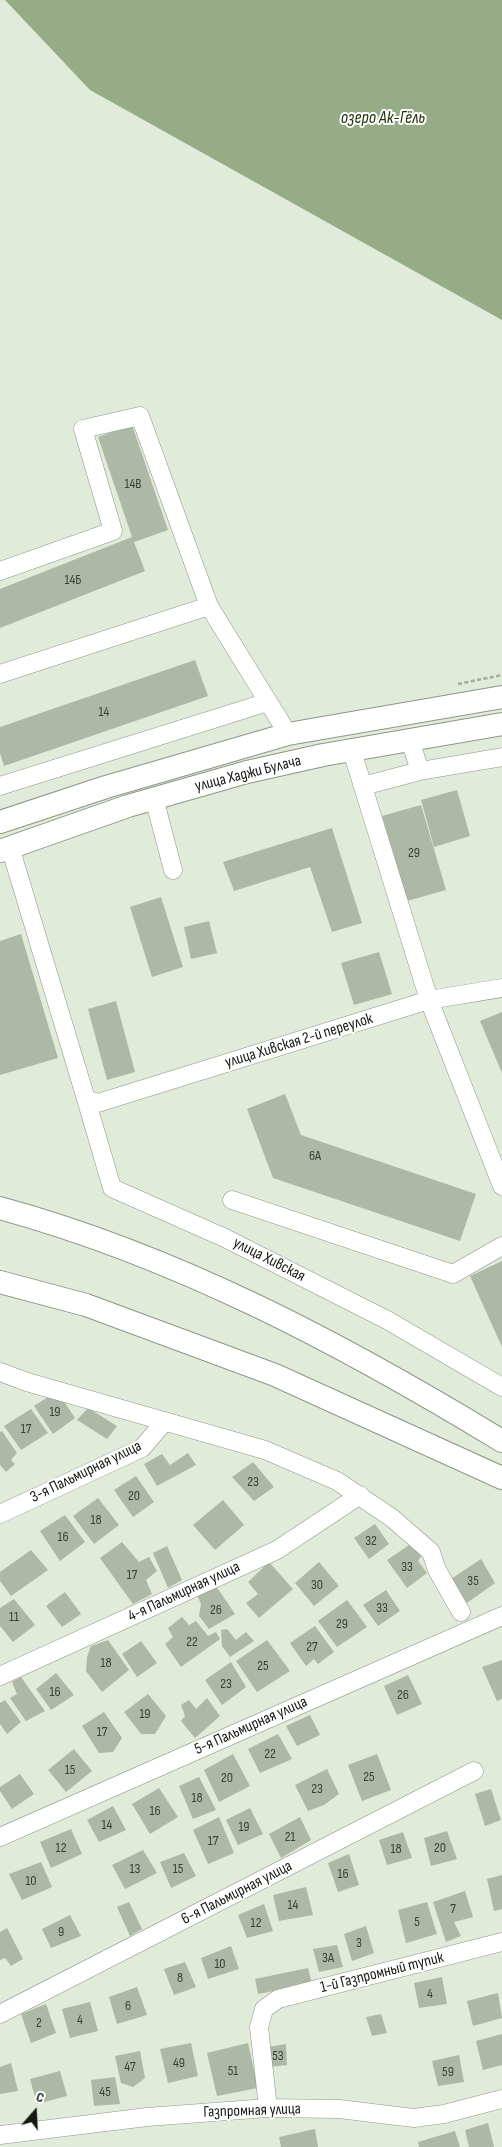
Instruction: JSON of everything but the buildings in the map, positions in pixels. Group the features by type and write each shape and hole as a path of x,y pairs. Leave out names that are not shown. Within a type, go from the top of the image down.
{"main road":[{"name":"улица Хаджи Булача","path":"0,821 106,787 288,734 502,697"},
{"name":"улица Хаджи Булача","path":"5,849 154,798 247,772 352,750 502,724"},
{"path":"0,821 5,849"},
{"path":"0,1208 113,1243 252,1302 403,1383 502,1441"},
{"path":"0,1282 86,1305 276,1375 502,1478"}],"street":[{"path":"0,571 113,531 83,429 140,416 209,606 288,734"},
{"path":"0,674 209,606"},
{"path":"0,786 268,702"},
{"path":"410,740 420,771"},
{"path":"352,750 429,1000 502,1186"},
{"path":"363,786 420,771 502,757"},
{"path":"154,798 173,870"},
{"name":"улица Хивская","path":"5,849 92,1101 112,1188 225,1238 387,1320 502,1387"},
{"name":"улица Хивская 2-й переулок","path":"92,1101 429,1000 502,988"},
{"path":"232,1200 453,1274 502,1246"},
{"path":"0,1372 27,1382 265,1450 337,1481 392,1518 431,1552 437,1570 461,1612"},
{"name":"3-я Пальмирная улица","path":"0,1514 142,1448 164,1421"},
{"name":"4-я Пальмирная улица","path":"0,1676 277,1550 360,1495"},
{"name":"5-я Пальмирная улица","path":"0,1837 502,1616"},
{"name":"6-я Пальмирная улица","path":"0,2014 474,1771"},
{"name":"1-й Газпромный тупик","path":"268,2108 258,2027 264,2009 278,1999 502,1942"},
{"name":"Газпромная улица","path":"0,2135 147,2117 268,2108 339,2109 414,2118 444,2114 502,2098"}],"water":[{"name":"озеро Ак-Гёль","path":"5,0 502,0 502,320 90,90"}]}
